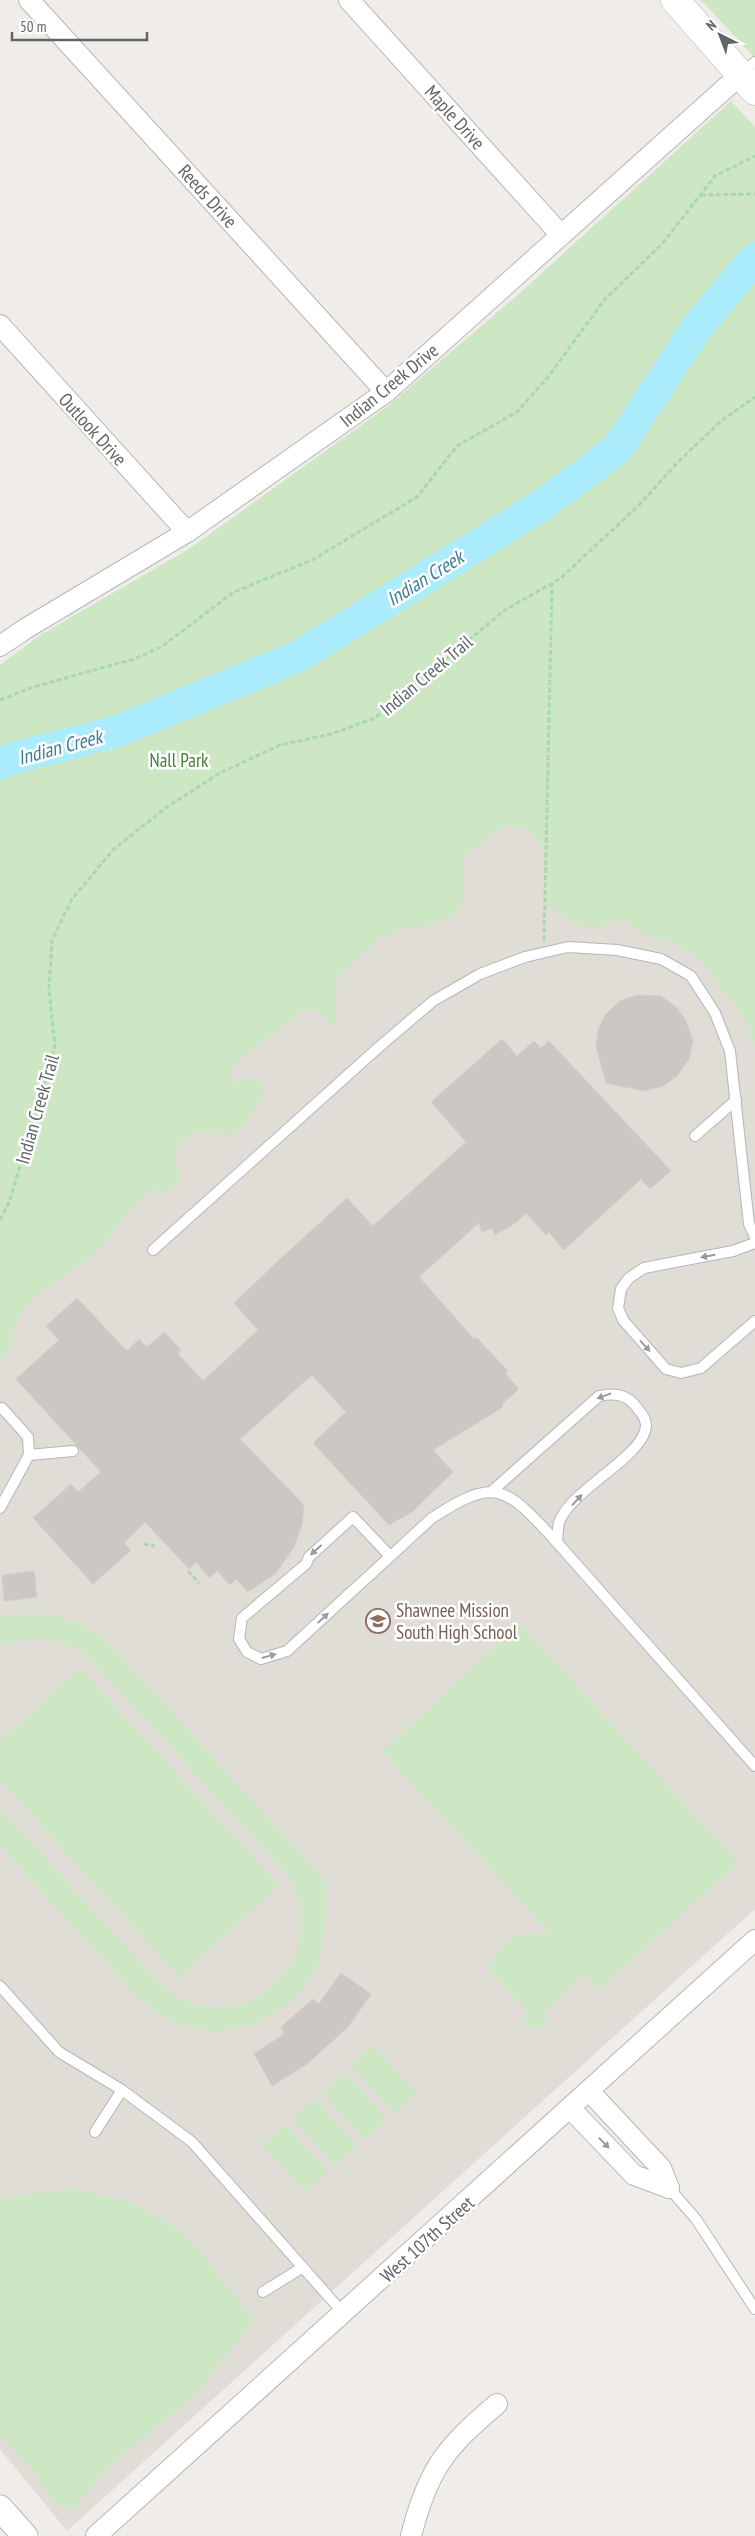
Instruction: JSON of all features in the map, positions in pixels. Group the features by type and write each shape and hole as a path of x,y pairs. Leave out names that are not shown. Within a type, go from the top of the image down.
{"main road":[{"path":"675,0 750,76"}],"street":[{"name":"Reeds Drive","path":"29,0 386,392"},
{"name":"Maple Drive","path":"349,0 561,235"},
{"name":"Indian Creek Drive","path":"0,646 24,629 187,532 386,392 561,235 750,76"},
{"name":"Outlook Drive","path":"0,325 187,532"},
{"name":"West 107th Street","path":"96,2536 344,2314 755,1940"},
{"path":"589,2091 661,2168 669,2188"},
{"path":"570,2108 634,2175 669,2188"},
{"path":"411,2536 428,2480 445,2453 470,2427 497,2404"},
{"path":"0,2508 25,2536"}],"lane":[{"path":"153,1250 379,1047 433,1001 480,974 525,957 568,947 616,950 661,959 691,976 715,1013 730,1051 748,1224 755,1237"},
{"path":"695,1136 736,1100"},
{"path":"755,1243 733,1251 644,1268 629,1278 621,1289 618,1308 623,1320 666,1369 681,1373 702,1368 755,1321"},
{"path":"491,1492 599,1396 613,1393 631,1401 644,1416 646,1430 638,1445 576,1500 560,1520 557,1542"},
{"path":"0,1508 29,1455 28,1437 2,1408"},
{"path":"29,1455 73,1451"},
{"path":"390,1556 353,1517 308,1557 306,1564 262,1604 242,1618 239,1639 247,1652 261,1659 287,1651 432,1518 458,1501 482,1492 504,1494 520,1503 557,1542 755,1766"},
{"path":"0,1986 59,2052 122,2090 192,2142 344,2314"},
{"path":"95,2132 122,2090"},
{"path":"669,2188 696,2219 755,2309"},
{"path":"263,2292 303,2267"}],"path":[{"path":"0,700 33,687 134,658 161,647 234,592 312,560 417,497 458,446 517,412 548,377 605,299 662,244 715,176 755,156"},
{"path":"701,195 755,194"},
{"name":"Indian Creek Trail","path":"0,1220 9,1203 55,1046 49,989 52,940 72,899 114,849 167,807 220,773 280,745 331,734 376,718 505,610 561,578 640,504 679,461 721,421 755,397"},
{"path":"544,953 552,584"},
{"path":"144,1544 155,1546"},
{"path":"188,1571 199,1583"}],"shaded area":[{"name":"Shawnee Mission South High School","path":"466,785 675,921 751,1019 755,1035 755,1909 67,2531 0,2449 0,1332"}],"green space":[{"path":"701,0 755,0 755,58"},
{"name":"Nall Park","path":"731,101 755,127 755,1046 746,1021 702,961 673,943 640,933 628,922 613,920 600,927 583,927 561,916 546,904 545,862 539,842 533,834 524,828 504,826 464,856 462,876 463,901 456,914 434,924 398,930 378,940 338,976 334,987 336,1024 329,1024 314,1010 306,1009 259,1043 234,1066 229,1080 235,1083 250,1078 260,1082 264,1095 246,1123 231,1135 201,1132 188,1134 183,1139 173,1160 181,1171 178,1182 167,1191 152,1189 136,1203 96,1252 42,1292 26,1307 19,1317 10,1347 0,1361 0,665 42,634 189,549 388,406 520,293"},
{"path":"22,1614 46,1615 68,1619 88,1628 107,1641 326,1881 324,1934 317,1964 306,1984 292,2000 275,2013 256,2023 235,2029 214,2031 192,2028 161,2016 135,1994 0,1846 0,1809 158,1982 187,2002 217,2008 246,2002 271,1987 290,1964 300,1936 300,1904 285,1872 85,1654 64,1644 43,1639 22,1640 0,1646 0,1618"},
{"path":"520,1624 738,1863 600,1989 585,1972 546,2011 547,2021 536,2030 528,2027 522,2019 526,2009 489,1970 495,1956 511,1940 524,1934 541,1933 551,1935 382,1751"},
{"path":"80,1668 279,1886 179,1977 0,1780 0,1741"},
{"path":"373,2045 416,2093 393,2113 350,2065"},
{"path":"344,2072 387,2119 364,2140 322,2092"},
{"path":"314,2098 357,2146 335,2166 292,2118"},
{"path":"285,2124 328,2172 306,2192 263,2145"},
{"path":"71,2188 130,2203 152,2213 176,2229 223,2279 254,2321 196,2394 108,2467 73,2509 55,2505 32,2470 0,2435 0,2199"}],"building":[{"path":"637,995 661,996 676,1007 685,1019 693,1041 689,1059 677,1076 663,1086 644,1091 606,1083 596,1046 598,1029 606,1014 620,1001"},
{"path":"502,1039 517,1056 534,1041 541,1048 549,1041 671,1171 650,1189 641,1179 564,1250 549,1232 546,1235 526,1213 517,1222 495,1235 492,1228 482,1232 479,1223 419,1277 474,1339 476,1337 508,1371 505,1373 519,1389 502,1404 503,1407 433,1450 453,1472 412,1512 389,1525 313,1443 346,1412 312,1375 240,1439 304,1505 302,1524 294,1547 276,1573 248,1592 236,1579 230,1585 217,1571 209,1578 196,1562 189,1569 145,1522 124,1543 131,1550 93,1584 33,1518 71,1484 78,1492 101,1472 16,1379 59,1340 46,1326 77,1298 127,1351 139,1339 147,1347 164,1332 181,1350 178,1354 203,1381 258,1330 234,1303 347,1198 373,1226 466,1142 431,1102"},
{"path":"34,1571 37,1597 4,1601 2,1575"},
{"path":"341,1973 371,1994 348,2027 307,2064 272,2086 254,2054 284,2034 281,2027 313,1999 319,2004"}],"waterway":[{"name":"Indian Creek","path":"0,764 10,759 118,731 299,656 542,505 617,449 698,326 755,258"}],"place":[{"name":"Shawnee Mission South High School","path":"378,1621"}]}
